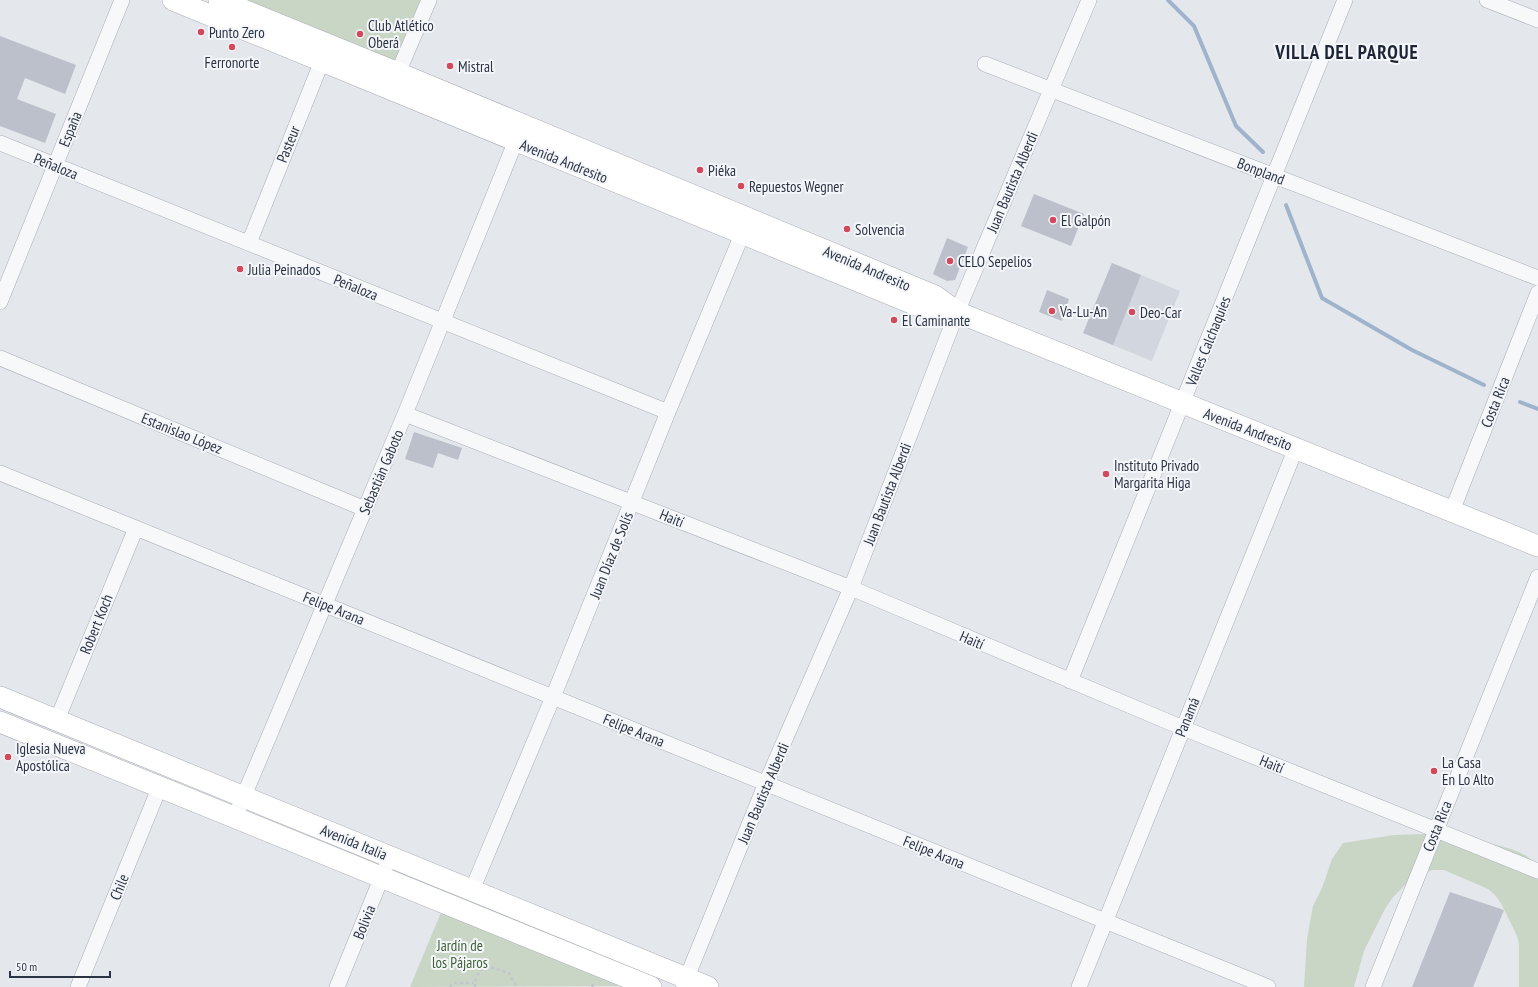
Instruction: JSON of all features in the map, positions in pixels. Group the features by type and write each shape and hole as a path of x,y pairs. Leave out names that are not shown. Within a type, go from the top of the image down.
{"main road":[{"name":"Avenida Andresito","path":"173,0 325,52"},
{"name":"Avenida Andresito","path":"219,0 325,52 746,226 931,311 957,312 1538,546"},
{"name":"Avenida Italia","path":"0,697 472,890 685,983 708,987"},
{"name":"Avenida Italia","path":"0,722 651,987"}],"street":[{"name":"España","path":"0,302 122,0"},
{"path":"394,81 429,0"},
{"name":"Juan Bautista Alberdi","path":"685,983 766,783 851,588 957,312 1088,0"},
{"name":"Valles Calchaquíes","path":"1070,681 1345,0"},
{"path":"1487,0 1518,6 1538,20"},
{"name":"Pasteur","path":"249,243 325,52"},
{"name":"Bonpland","path":"985,64 1538,278"},
{"name":"Sebastián Gaboto","path":"235,817 405,414 519,133"},
{"name":"Peñaloza","path":"0,144 668,412"},
{"name":"Juan Díaz de Solís","path":"472,890 553,697 668,412 746,226"},
{"name":"Costa Rica","path":"1452,511 1538,293"},
{"name":"Estanislao López","path":"0,358 365,509"},
{"name":"Haití","path":"405,414 851,588 1183,728 1538,871"},
{"name":"Panamá","path":"1079,987 1296,448"},
{"name":"Felipe Arana","path":"0,473 1268,987"},
{"name":"Robert Koch","path":"57,720 136,528"},
{"name":"Costa Rica","path":"1372,987 1538,577"},
{"name":"Chile","path":"78,987 160,786"},
{"name":"Bolivia","path":"337,987 390,857"}],"path":[{"path":"475,987 474,982 480,970 487,966 508,973 517,987"},
{"path":"450,987 453,983 474,982"}],"shaded area":[{"name":"Deo-Car","path":"1112,263 1180,291 1152,361 1083,333"}],"green space":[{"name":"Club Atlético Oberá","path":"230,0 422,0 395,68"},
{"path":"1425,834 1490,843 1515,850 1525,855 1538,868 1538,987 1519,987 1519,944 1517,936 1502,905 1495,895 1488,889 1444,870 1432,870 1409,881 1393,897 1385,909 1364,951 1354,987 1304,987 1307,939 1313,906 1322,888 1332,859 1343,843 1394,835"},
{"name":"Jardín de los Pájaros","path":"442,910 621,986 410,987"}],"building":[{"path":"0,36 76,65 65,94 25,78 17,99 56,114 45,143 0,126"},
{"name":"El Galpón","path":"1034,194 1084,214 1071,246 1021,226"},
{"name":"CELO Sepelios","path":"947,238 968,247 955,280 947,281 933,274"},
{"path":"1112,263 1141,275 1113,345 1083,333"},
{"path":"1047,290 1069,299 1062,321 1039,312"},
{"path":"414,432 462,448 458,460 438,453 433,468 405,459"},
{"path":"1450,892 1504,910 1473,987 1412,987"}],"waterway":[{"path":"1168,0 1194,26 1236,126 1263,152"},
{"path":"1286,205 1322,298 1412,350 1484,385"},
{"path":"1520,402 1538,409"}],"place":[{"name":"Punto Zero","path":"201,32"},
{"name":"Club Atlético Oberá","path":"360,34"},
{"name":"Ferronorte","path":"232,47"},
{"name":"Mistral","path":"450,66"},
{"name":"Piéka","path":"700,170"},
{"name":"Repuestos Wegner","path":"741,186"},
{"name":"El Galpón","path":"1053,220"},
{"name":"Solvencia","path":"847,229"},
{"name":"CELO Sepelios","path":"950,261"},
{"name":"Julia Peinados","path":"240,269"},
{"name":"Va-Lu-An","path":"1052,311"},
{"name":"Deo-Car","path":"1132,312"},
{"name":"El Caminante","path":"894,320"},
{"name":"Instituto Privado Margarita Higa","path":"1106,474"},
{"name":"Iglesia Nueva Apostólica","path":"8,757"},
{"name":"La Casa En Lo Alto","path":"1434,771"}],"district":[{"name":"VILLA DEL PARQUE","path":"1347,52"}]}
